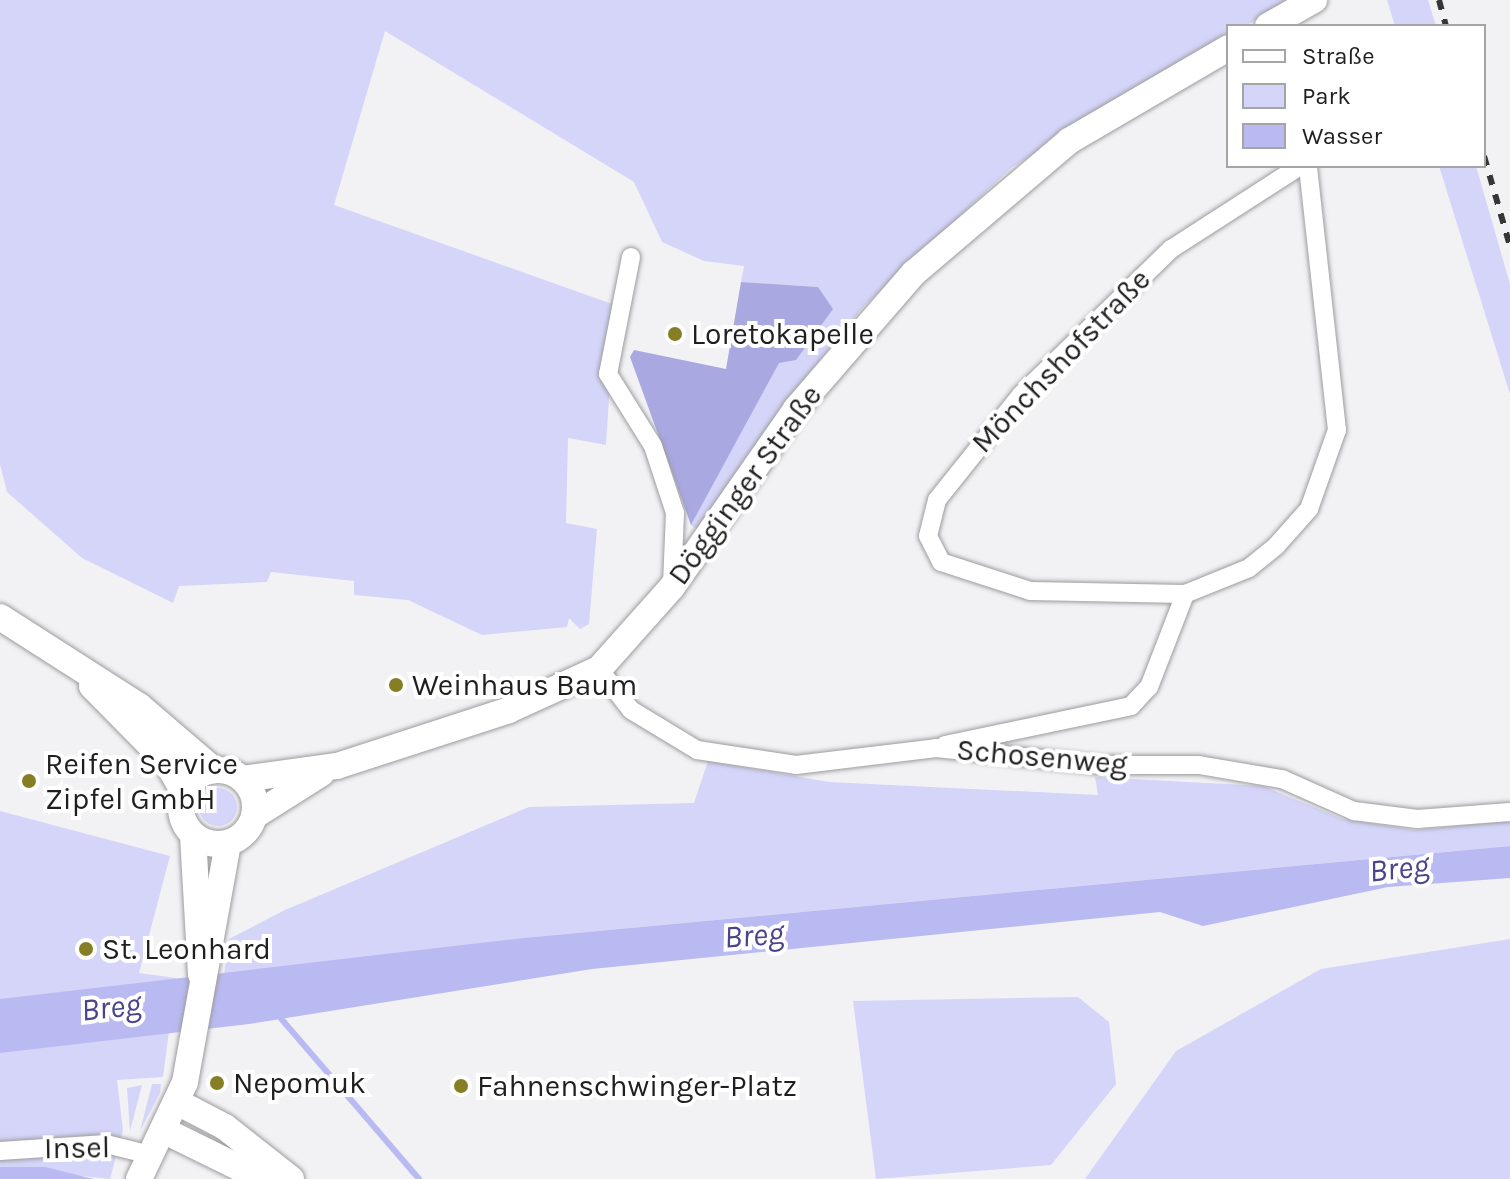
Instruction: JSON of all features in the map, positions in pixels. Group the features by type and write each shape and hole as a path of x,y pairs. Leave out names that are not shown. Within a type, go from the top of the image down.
{"main road":[{"path":"1272,24 1314,0"},
{"name":"Dögginger Straße","path":"243,779 337,766 509,710 599,669 672,587 796,409 914,273 1069,141 1226,49"},
{"path":"0,617 85,677 139,706 214,770 243,779 254,816 228,844 213,947 201,975"},
{"path":"85,677 166,761 184,792 182,819 193,836 201,975 188,1065 179,1103 167,1132 144,1170"},
{"name":"Dögginger Straße","path":"254,816 337,766"},
{"path":"184,792 214,770"},
{"path":"193,836 228,844"},
{"path":"179,1103 215,1120 291,1179"},
{"path":"167,1132 262,1179"}],"street":[{"name":"Mönchshofstraße","path":"1297,168 1171,249 1021,395 937,500 928,536 941,562 1030,591 1185,594 1239,574 1276,546 1309,509 1337,430 1308,168"},
{"path":"631,257 608,374 653,446 675,513 672,587"},
{"path":"936,748 1131,706 1149,687 1185,594"},
{"name":"Schosenweg","path":"599,669 631,710 697,750 796,765 936,748 1100,765 1199,765 1282,779 1354,811 1417,819 1510,812"},
{"name":"Insel","path":"0,1151 106,1144 144,1170"}],"green space":[{"path":"0,0 1293,0 1249,24 1226,24 1226,37 1011,168 865,305 787,400 698,530 691,525 818,287 741,282 744,266 704,261 662,242 634,182 385,31 334,205 615,305 606,445 568,438 566,523 597,529 589,624 580,629 569,618 567,627 482,635 408,600 354,595 354,581 271,572 267,582 179,586 173,603 82,558 7,492 0,464"},
{"path":"1387,0 1428,0 1435,24 1394,24"},
{"path":"1440,168 1477,168 1510,284 1510,394"},
{"path":"708,761 829,782 1098,795 1095,777 1263,786 1343,819 1414,830 1510,821 1510,846 523,938 224,976 229,939 285,910 529,807 694,803"},
{"path":"218,788 232,793 237,807 232,821 218,826 204,821 199,807 204,793"},
{"path":"0,811 170,856 139,973 176,978 163,1077 117,1080 123,1130 110,1179 0,1167"},
{"path":"1510,939 1510,1179 1085,1179 1176,1051 1321,969"},
{"path":"1078,997 1109,1022 1116,1084 1051,1165 876,1179 853,1001"},
{"path":"152,1084 161,1084 160,1093 140,1131"},
{"path":"142,1085 130,1131 127,1088"}],"shaded area":[{"path":"741,282 818,287 833,309 796,360 779,363 691,525 630,357 634,350 726,369"}],"water":[{"name":"Breg","path":"1510,846 1510,878 1388,887 1203,926 1160,912 592,969 249,1024 0,1053 0,999 523,938"},
{"path":"0,1167 45,1167 94,1179 0,1179"}],"waterway":[{"path":"278,1015 419,1179"}],"railway":[{"path":"1439,0 1445,24"},
{"path":"1486,163 1510,246"}],"place":[{"name":"Loretokapelle","path":"675,334"},
{"name":"Weinhaus Baum","path":"396,685"},
{"name":"Reifen Service Zipfel GmbH","path":"29,781"},
{"name":"St. Leonhard","path":"86,949"},
{"name":"Nepomuk","path":"217,1083"},
{"name":"Fahnenschwinger-Platz","path":"461,1086"}]}
